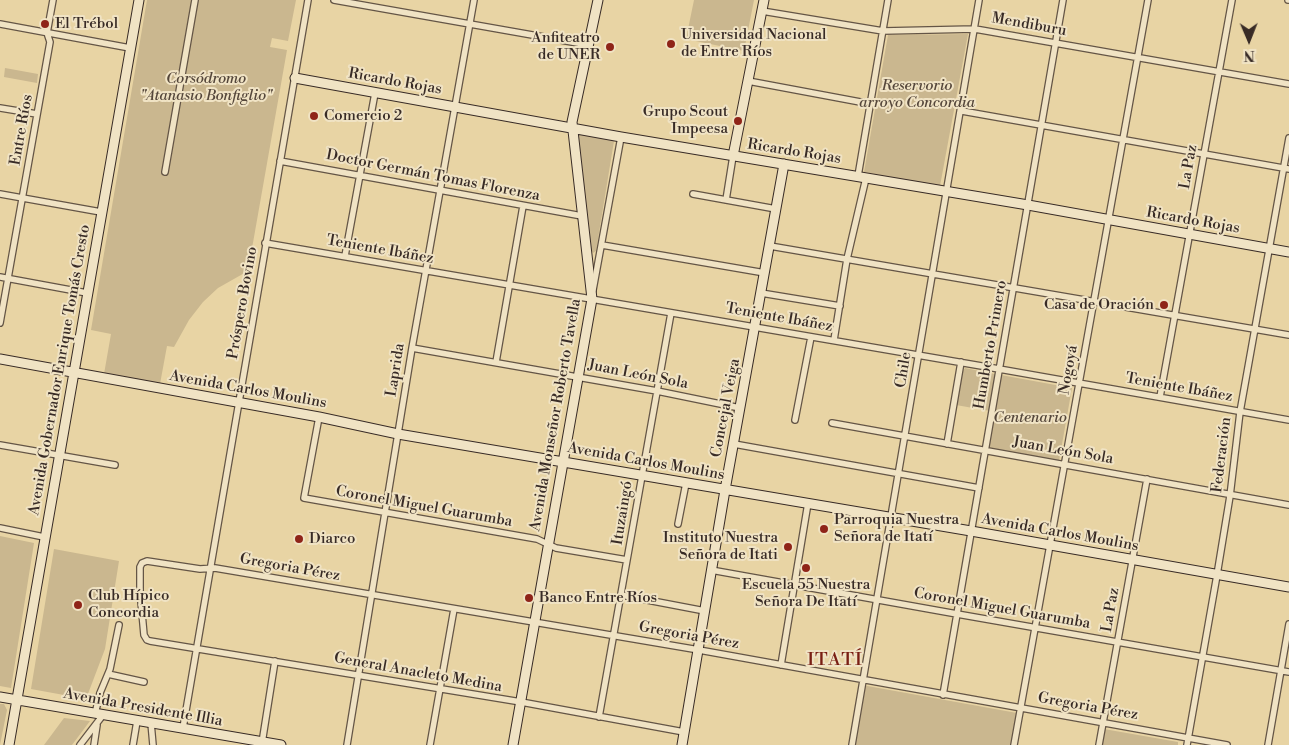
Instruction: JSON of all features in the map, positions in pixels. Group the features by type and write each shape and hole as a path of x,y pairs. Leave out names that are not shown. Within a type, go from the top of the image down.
{"street":[{"name":"Entre Ríos","path":"0,323 50,42 47,33 53,0"},
{"name":"Avenida Gobernador Enrique Tomás Cresto","path":"9,745 138,0"},
{"path":"165,172 195,0"},
{"name":"Próspero Bovino","path":"183,728 308,0"},
{"path":"334,0 589,45"},
{"name":"Laprida","path":"347,745 412,348 474,0"},
{"name":"Avenida Monseñor Roberto Tavella","path":"513,745 592,299 572,128 573,111 598,0"},
{"path":"726,200 764,0"},
{"path":"834,340 862,177 871,104 888,0"},
{"name":"Chile","path":"852,745 980,0"},
{"name":"Humberto Primero","path":"943,695 1063,0"},
{"name":"Nogoyá","path":"1014,745 1148,0"},
{"name":"La Paz","path":"1160,397 1232,0"},
{"name":"Mendiburu","path":"762,11 883,31 974,29 1289,84"},
{"path":"0,24 130,48"},
{"name":"Ricardo Rojas","path":"295,78 621,137 948,191 1289,252"},
{"path":"748,81 871,104"},
{"path":"345,256 375,93"},
{"path":"0,108 37,114"},
{"path":"962,111 1286,169"},
{"path":"592,299 621,137"},
{"name":"Federación","path":"1188,745 1230,496 1240,412 1269,248 1286,169 1289,138"},
{"name":"Doctor Germán Tomas Florenza","path":"280,160 582,216"},
{"name":"Concejal Veiga","path":"682,745 725,490 784,164"},
{"path":"0,194 101,212"},
{"path":"692,194 776,209"},
{"path":"496,362 523,206"},
{"name":"Teniente Ibáñez","path":"265,243 1289,420"},
{"path":"602,245 765,273"},
{"path":"770,246 1289,336"},
{"path":"0,277 87,294"},
{"path":"762,293 840,306"},
{"name":"Ituzaingó","path":"599,717 671,313"},
{"path":"795,420 811,337"},
{"name":"Juan León Sola","path":"412,348 657,391 740,408"},
{"name":"Avenida Carlos Moulins","path":"0,359 319,417 398,434 891,517 1289,587"},
{"path":"947,444 961,362"},
{"name":"Coronel Miguel Guarumba","path":"319,417 304,498 537,540 556,548 627,560"},
{"name":"Juan León Sola","path":"832,423 1147,479 1230,496 1289,505"},
{"path":"734,444 979,488"},
{"path":"0,445 115,465"},
{"name":"La Paz","path":"1099,745 1147,479"},
{"path":"678,524 686,483"},
{"path":"781,664 808,503"},
{"path":"0,528 44,537"},
{"name":"Gregoria Pérez","path":"147,640 144,635 140,591 140,568 147,561 200,569 215,568 371,594 781,664 943,695 1227,745"},
{"name":"Coronel Miguel Guarumba","path":"711,570 1289,672"},
{"path":"621,595 705,611"},
{"path":"430,745 454,609"},
{"path":"1268,745 1289,624"},
{"path":"94,745 99,715 100,693 115,652 119,625"},
{"name":"General Anacleto Medina","path":"147,640 520,702 684,732"},
{"path":"262,743 275,662"},
{"path":"108,674 144,682"},
{"name":"Avenida Presidente Illia","path":"0,697 282,745"},
{"path":"133,745 137,721"},
{"path":"151,723 153,745"},
{"path":"80,745 97,725"}],"green space":[{"name":"Corsódromo \"Atanasio Bonfiglio\"","path":"147,0 296,0 288,41 272,38 270,47 287,50 248,271 218,288 203,302 189,320 174,347 167,346 160,384 104,374 111,334 91,330"},
{"path":"694,0 754,0 744,51 686,39"},
{"name":"Reservorio arroyo Concordia","path":"968,34 940,186 864,172 888,35"},
{"path":"5,68 38,74 37,83 4,77"},
{"path":"578,135 613,139 614,141 596,251 593,253 591,250"},
{"name":"Centenario","path":"965,368 995,374 990,411 956,405 962,372"},
{"name":"Centenario","path":"1001,375 1072,388 1059,461 988,449"},
{"path":"0,536 34,543 11,688 0,686"},
{"name":"Club Hípico Concordia","path":"54,549 119,561 105,649 86,699 31,689"},
{"path":"862,685 1017,713 1011,745 851,745"},
{"path":"0,704 4,704 7,710 0,745"},
{"path":"64,718 90,721 72,745 44,745"},
{"path":"1104,729 1178,742 1178,745 1101,745"}],"place":[{"name":"El Trébol","path":"45,24"},
{"name":"Universidad Nacional de Entre Ríos","path":"671,44"},
{"name":"Anfiteatro de UNER","path":"610,47"},
{"name":"Comercio 2","path":"314,116"},
{"name":"Grupo Scout Impeesa","path":"738,121"},
{"name":"Casa de Oración","path":"1164,305"},
{"name":"Parroquia Nuestra Señora de Itatí","path":"824,529"},
{"name":"Diarco","path":"299,539"},
{"name":"Instituto Nuestra Señora de Itati","path":"788,547"},
{"name":"Escuela 55 Nuestra Señora De Itatí","path":"806,568"},
{"name":"Banco Entre Ríos","path":"529,598"},
{"name":"Club Hípico Concordia","path":"78,605"}],"district":[{"name":"ITATÍ","path":"835,661"}]}
